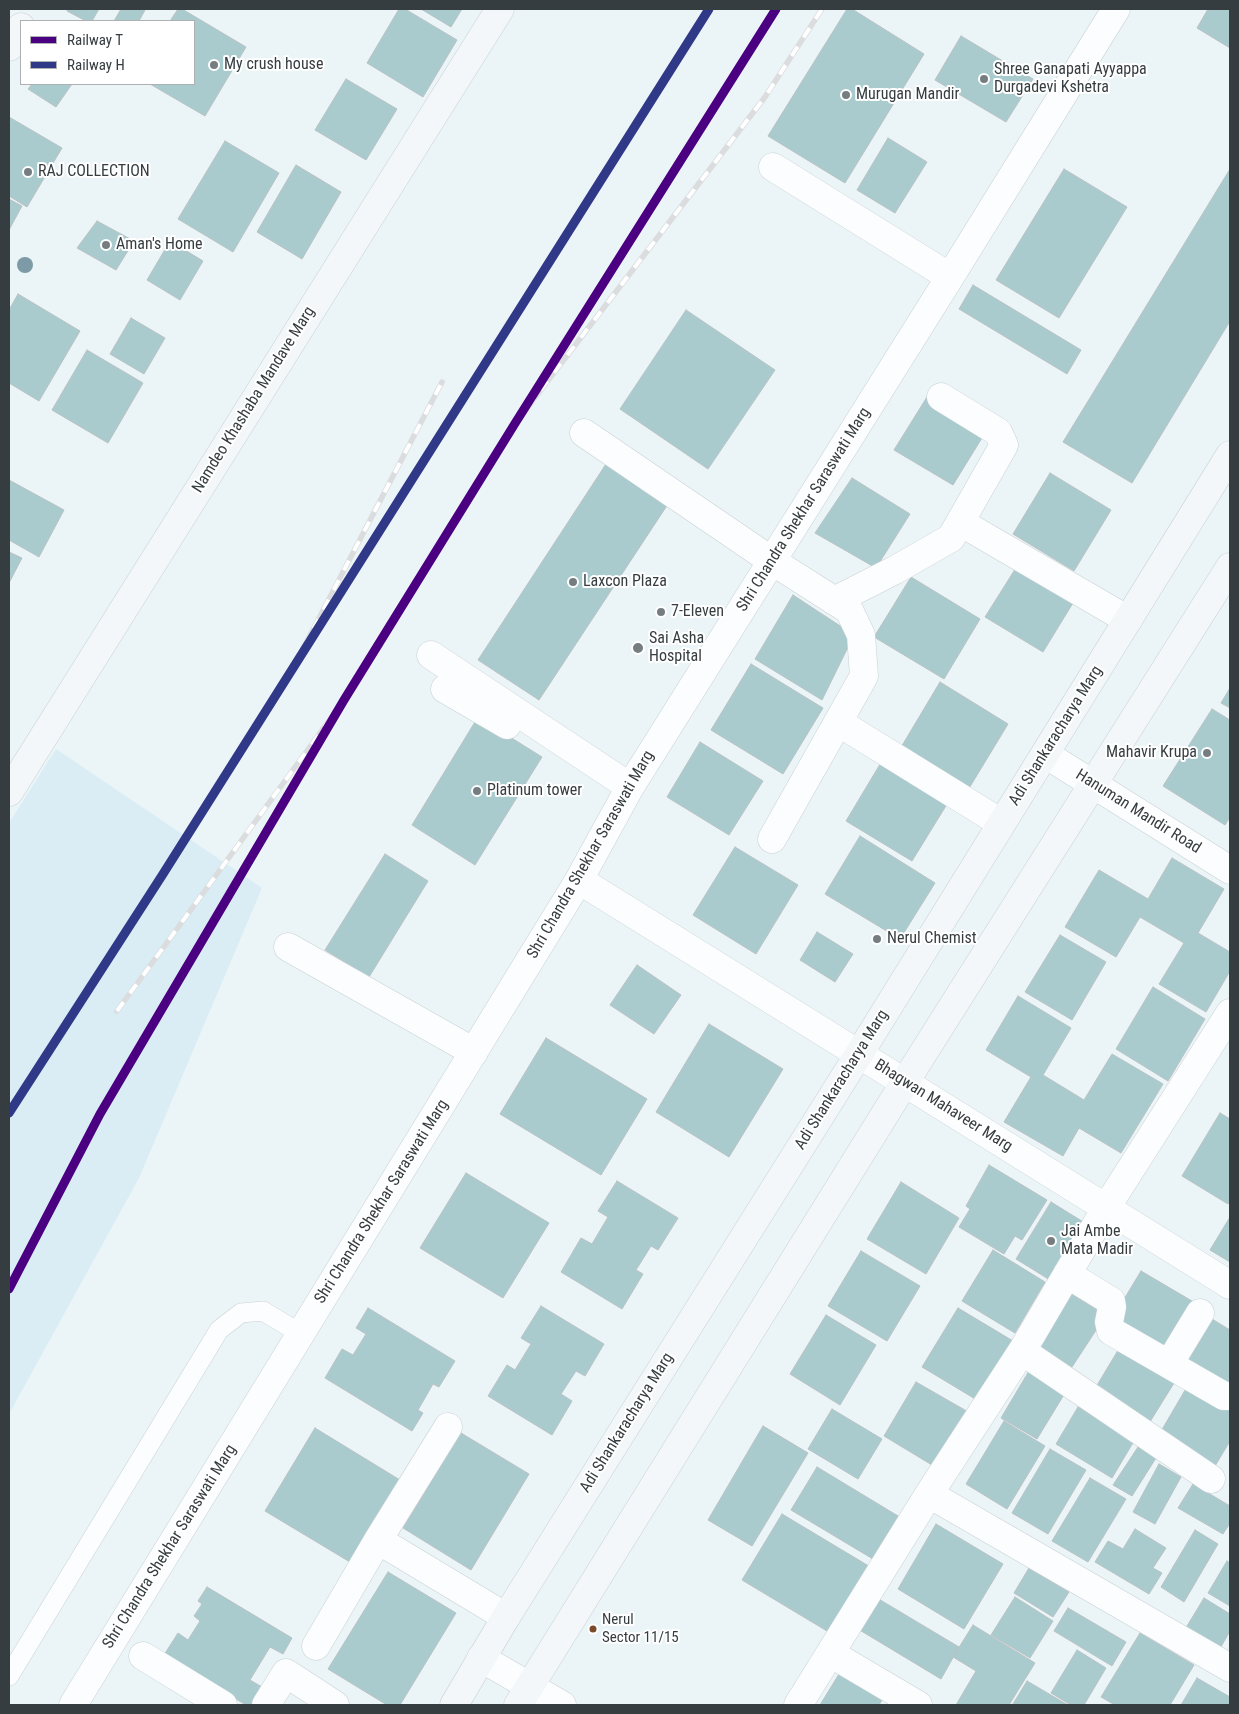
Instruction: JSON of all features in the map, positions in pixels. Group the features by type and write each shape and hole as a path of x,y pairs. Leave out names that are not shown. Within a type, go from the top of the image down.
{"main road":[{"path":"26,20 33,9"},
{"name":"Namdeo Khashaba Mandave Marg","path":"9,792 500,9"},
{"path":"9,47 20,29"},
{"name":"Adi Shankaracharya Marg","path":"454,1705 506,1617 1230,455"},
{"path":"524,1695 904,1082 1230,567"}],"street":[{"name":"Shri Chandra Shekhar Saraswati Marg","path":"73,1705 579,880 627,792 1116,9"},
{"path":"773,168 950,277"},
{"path":"834,601 951,538 1004,445 998,432 941,397"},
{"path":"584,433 772,561 848,610 861,635 864,676 772,840"},
{"path":"960,522 1128,620"},
{"path":"431,655 627,792"},
{"path":"445,690 627,792"},
{"path":"838,722 1001,823"},
{"name":"Hanuman Mandir Road","path":"1045,754 1230,870"},
{"name":"Bhagwan Mahaveer Marg","path":"579,880 1230,1285"},
{"path":"288,947 474,1052"},
{"path":"798,1705 929,1494 1022,1351 1106,1208 1230,1013"},
{"path":"1068,1274 1111,1301 1112,1307 1109,1322 1112,1331 1224,1396 1230,1396"},
{"path":"1169,1364 1200,1313"},
{"path":"1022,1351 1211,1479"},
{"path":"316,1646 378,1540 448,1427"},
{"path":"929,1494 1230,1668"},
{"path":"378,1540 506,1617"},
{"path":"266,1705 320,1615"},
{"path":"830,1654 918,1705"},
{"path":"143,1656 223,1705"},
{"path":"482,1658 524,1695 562,1705"},
{"path":"286,1673 335,1705"}],"lane":[{"path":"9,1676 219,1330 241,1313 263,1311 301,1334"}],"shaded area":[{"path":"56,749 262,888 139,1178 9,1414 9,823"}],"building":[{"path":"68,9 99,9 93,20 84,20 67,11"},
{"path":"121,9 145,10 140,20 115,20"},
{"name":"My crush house","path":"178,9 182,9 246,47 205,116 152,85 195,85 195,20 171,20"},
{"path":"399,9 405,9 457,40 423,97 367,63"},
{"path":"421,9 462,9 451,27"},
{"name":"Murugan Mandir","path":"847,9 852,9 924,54 845,183 768,136"},
{"path":"1208,9 1230,9 1230,48 1197,28"},
{"name":"Shree Ganapati Ayyappa Durgadevi Kshetra","path":"961,36 1033,79 1006,122 935,80"},
{"path":"346,79 397,109 366,160 315,130"},
{"path":"31,85 71,85 56,107 28,89"},
{"name":"RAJ COLLECTION","path":"9,117 62,148 27,207 9,196"},
{"path":"888,138 927,162 895,213 857,190"},
{"path":"225,141 279,173 233,252 178,219"},
{"path":"296,165 341,192 302,259 257,232"},
{"path":"1064,169 1127,207 1059,318 996,280"},
{"path":"1230,169 1230,321 1132,483 1063,442"},
{"path":"9,199 22,206 9,230"},
{"name":"Aman's Home","path":"97,221 134,241 116,270 77,248"},
{"path":"170,241 203,261 180,300 147,280"},
{"path":"973,285 1081,350 1067,374 959,309"},
{"path":"18,294 80,331 39,401 9,383 9,310"},
{"path":"686,310 775,370 708,469 620,409"},
{"path":"131,318 165,338 144,374 110,354"},
{"path":"87,350 143,383 108,443 52,410"},
{"path":"927,397 985,433 953,485 894,450"},
{"name":"Laxcon Plaza","path":"606,464 668,504 539,700 478,660"},
{"path":"1050,473 1111,510 1074,571 1013,534"},
{"path":"852,478 910,514 876,568 815,533"},
{"path":"9,480 64,510 39,557 9,540"},
{"path":"9,552 22,558 9,583"},
{"path":"1019,563 1076,598 1043,652 985,617"},
{"path":"911,577 980,619 944,679 874,637"},
{"path":"793,595 854,635 822,700 755,659"},
{"path":"751,664 823,708 783,774 711,730"},
{"path":"940,682 1008,724 968,790 900,749"},
{"path":"1230,688 1230,708 1221,703"},
{"name":"Mahavir Krupa","path":"1212,709 1230,720 1230,817 1225,825 1163,786"},
{"name":"Platinum tower","path":"478,717 542,757 475,865 412,825"},
{"path":"700,742 763,781 729,835 667,797"},
{"path":"885,756 952,796 912,861 846,821"},
{"path":"860,836 935,883 900,939 825,894"},
{"path":"735,847 798,885 756,954 693,915"},
{"path":"385,854 428,881 369,977 325,950"},
{"path":"1172,858 1224,889 1198,933 1230,952 1230,971 1206,1012 1159,984 1184,943 1140,917 1116,957 1065,927 1099,870 1148,899"},
{"path":"817,932 853,954 835,982 800,960"},
{"path":"1060,935 1106,962 1072,1020 1025,992"},
{"path":"637,965 681,995 654,1034 610,1005"},
{"path":"1153,987 1205,1019 1168,1081 1116,1049"},
{"path":"1018,996 1071,1028 1043,1075 1084,1100 1112,1054 1163,1084 1121,1153 1079,1128 1063,1156 1004,1122 1031,1077 986,1050"},
{"path":"709,1024 783,1069 729,1157 656,1112"},
{"path":"546,1038 647,1099 601,1175 500,1114"},
{"path":"1220,1113 1230,1119 1230,1201 1228,1204 1182,1176"},
{"path":"989,1165 1047,1200 1022,1240 1015,1236 1004,1254 959,1227 970,1209 966,1206"},
{"path":"466,1173 549,1223 503,1298 420,1248"},
{"path":"617,1181 678,1218 658,1250 651,1246 636,1270 643,1274 622,1309 561,1272 581,1238 592,1244 608,1217 598,1211"},
{"path":"901,1182 959,1218 926,1274 867,1239"},
{"name":"Jai Ambe Mata Madir","path":"1051,1202 1085,1223 1050,1280 1016,1259"},
{"path":"1230,1217 1230,1262 1210,1250"},
{"path":"993,1250 1045,1282 1015,1333 962,1301"},
{"path":"861,1251 920,1286 887,1341 828,1306"},
{"path":"1141,1271 1197,1304 1168,1353 1112,1319"},
{"path":"1065,1290 1106,1315 1070,1370 1031,1345"},
{"path":"541,1306 604,1344 585,1376 576,1371 561,1394 572,1401 552,1435 488,1396 507,1365 515,1370 531,1344 521,1338"},
{"path":"368,1308 455,1361 439,1387 433,1384 418,1410 423,1413 412,1431 325,1378 342,1349 353,1355 366,1334 356,1328"},
{"path":"958,1308 1018,1344 982,1403 922,1367"},
{"path":"826,1315 876,1345 840,1405 790,1374"},
{"path":"1207,1316 1230,1330 1230,1391 1180,1362"},
{"path":"1123,1342 1179,1375 1148,1425 1093,1392"},
{"path":"1029,1371 1065,1393 1037,1439 1001,1418"},
{"path":"1191,1380 1230,1404 1230,1441 1215,1466 1160,1433"},
{"path":"916,1382 970,1413 937,1468 884,1436"},
{"path":"1078,1407 1134,1441 1112,1478 1056,1444"},
{"path":"832,1409 882,1439 858,1479 808,1449"},
{"path":"1004,1421 1045,1446 1007,1509 966,1484"},
{"path":"763,1426 808,1453 752,1546 708,1520"},
{"path":"315,1428 400,1480 350,1562 265,1511"},
{"path":"461,1433 529,1474 471,1570 403,1528"},
{"path":"1138,1447 1156,1458 1132,1496 1113,1485"},
{"path":"1050,1449 1086,1470 1048,1534 1012,1513"},
{"path":"1159,1464 1181,1477 1155,1524 1133,1512"},
{"path":"817,1467 903,1519 878,1562 791,1510"},
{"path":"1090,1478 1126,1499 1088,1562 1052,1541"},
{"path":"1193,1484 1230,1506 1230,1523 1223,1534 1178,1508"},
{"path":"782,1514 872,1568 832,1634 742,1580"},
{"path":"936,1524 1003,1564 964,1629 898,1589"},
{"path":"1135,1529 1166,1548 1153,1568 1162,1573 1149,1594 1095,1562 1108,1541 1123,1549"},
{"path":"1195,1530 1218,1544 1184,1602 1161,1587"},
{"path":"1227,1561 1230,1563 1230,1606 1208,1593"},
{"path":"1029,1568 1069,1592 1053,1617 1014,1593"},
{"path":"388,1572 456,1613 400,1705 387,1705 328,1669"},
{"path":"207,1587 292,1638 283,1654 270,1647 250,1680 262,1687 251,1705 246,1705 164,1655 178,1633 188,1640 200,1621 194,1616 202,1604 198,1601"},
{"path":"1015,1597 1053,1621 1030,1658 991,1635"},
{"path":"877,1598 959,1647 941,1679 858,1629"},
{"path":"1204,1598 1230,1614 1230,1631 1218,1652 1184,1631"},
{"path":"1068,1608 1126,1642 1112,1666 1054,1631"},
{"path":"973,1625 1035,1663 1009,1705 956,1705 976,1671 953,1657"},
{"path":"1140,1633 1194,1665 1170,1705 1115,1705 1101,1697"},
{"path":"1077,1650 1106,1668 1084,1705 1071,1705 1051,1693"},
{"path":"839,1674 882,1700 879,1705 820,1705"},
{"path":"1197,1678 1230,1697 1230,1705 1181,1705"},
{"path":"1027,1681 1068,1705 1013,1704"}],"railway":[{"path":"514,425 765,97 822,9"},
{"path":"293,668 442,382"},
{"path":"117,1011 344,700"}],"rail line":[{"name":"H","path":"9,1113 163,874 709,9"},
{"name":"T","path":"9,1289 100,1114 344,700 514,425 776,9"}],"place":[{"name":"My crush house","path":"214,65"},
{"name":"Shree Ganapati Ayyappa Durgadevi Kshetra","path":"984,79"},
{"name":"Murugan Mandir","path":"846,95"},
{"name":"RAJ COLLECTION","path":"28,172"},
{"name":"Aman's Home","path":"106,245"},
{"name":"Laxcon Plaza","path":"573,582"},
{"name":"7-Eleven","path":"661,612"},
{"name":"Sai Asha Hospital","path":"638,648"},
{"name":"Mahavir Krupa","path":"1207,753"},
{"name":"Platinum tower","path":"477,791"},
{"name":"Nerul Chemist","path":"877,939"},
{"name":"Jai Ambe Mata Madir","path":"1051,1241"},
{"name":"Nerul Sector 11/15","path":"593,1629"}]}
